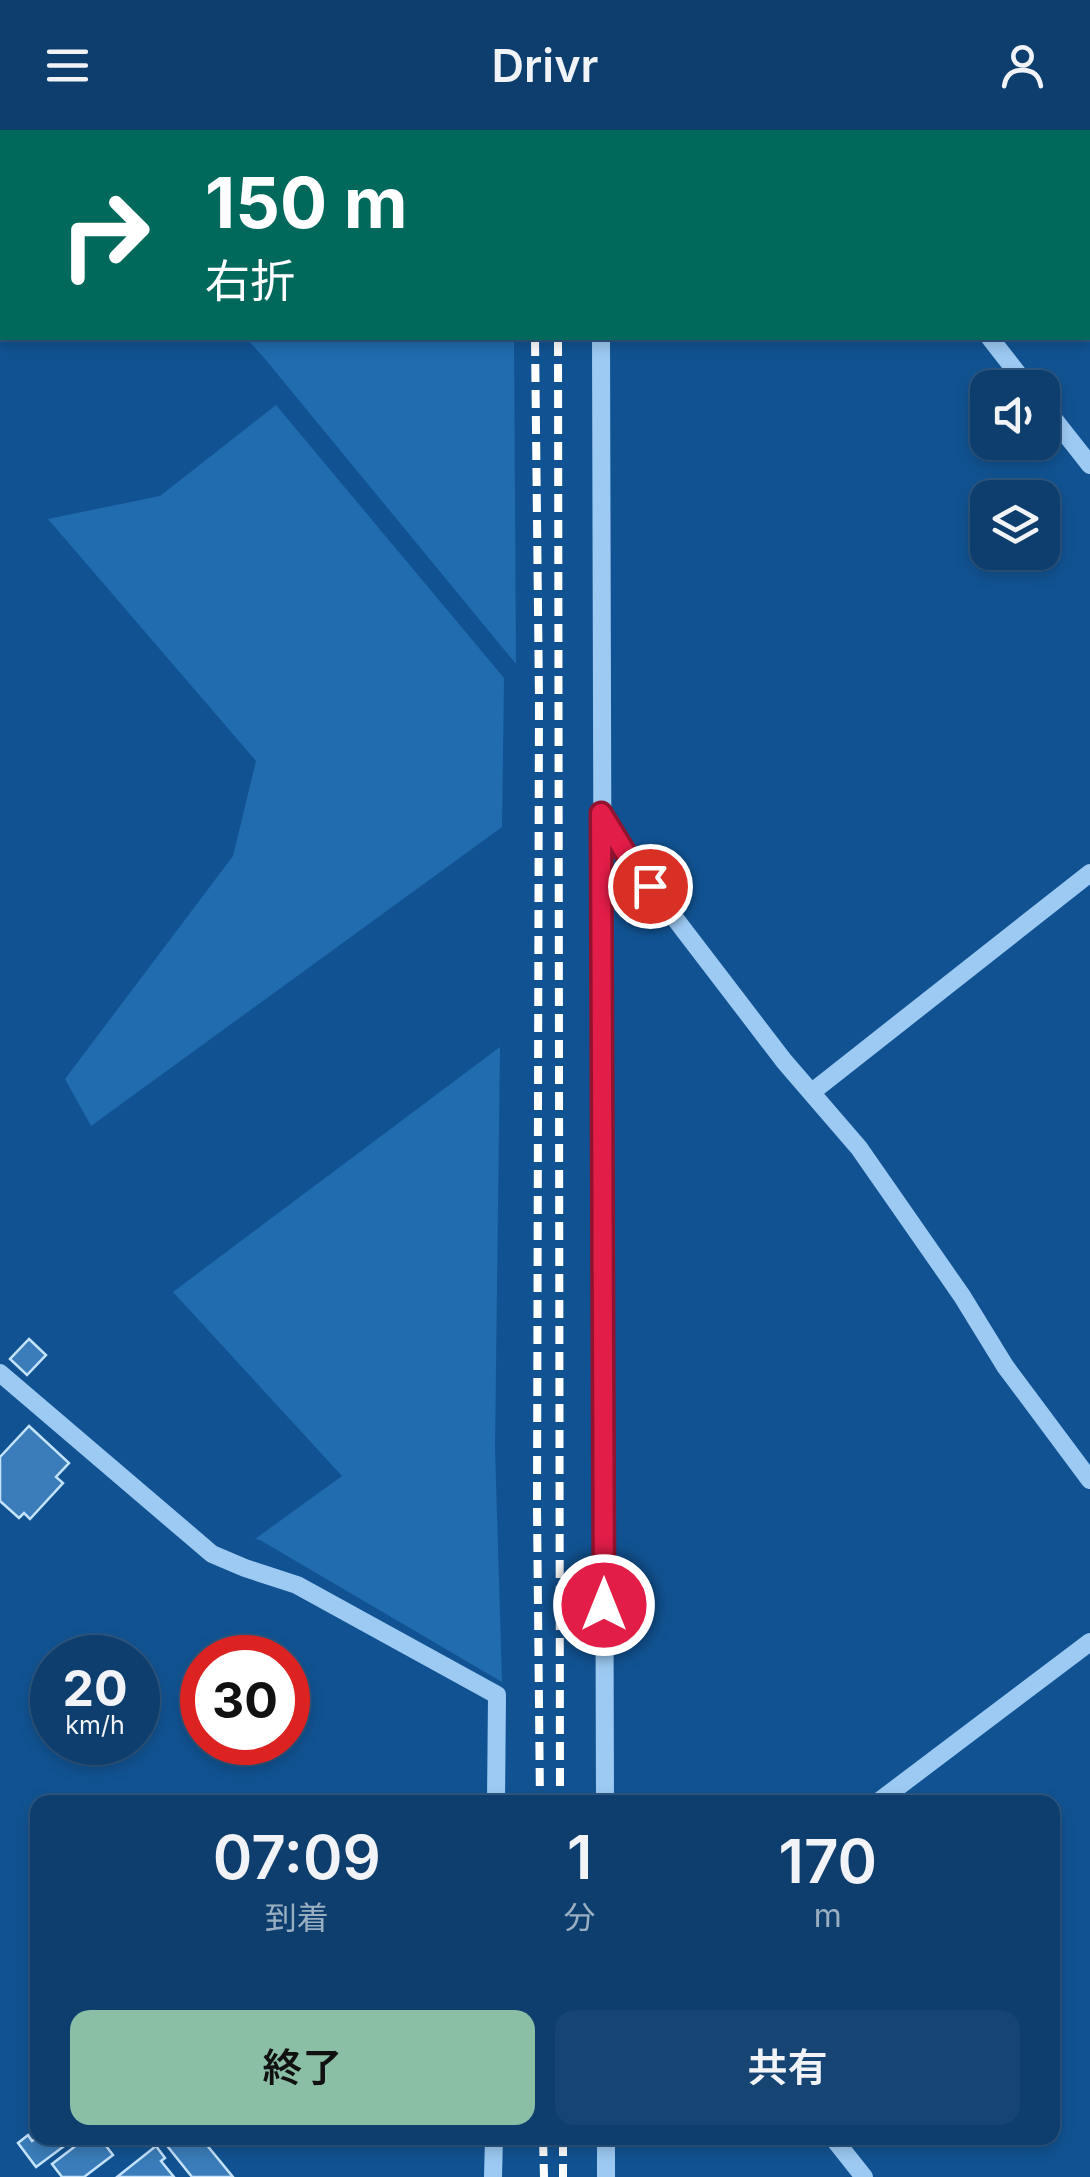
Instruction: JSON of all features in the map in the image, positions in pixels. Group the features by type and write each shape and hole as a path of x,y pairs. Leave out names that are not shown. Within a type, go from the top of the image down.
{"street":[{"path":"601,340 606,1795"},
{"path":"992,340 1015,370"},
{"path":"1060,427 1090,465"},
{"path":"601,813 628,857 784,1061 860,1148 1005,1366 1090,1480"},
{"path":"812,1092 1090,872"},
{"path":"0,1374 212,1554 296,1584 497,1695 496,1795"},
{"path":"887,1795 1090,1642"},
{"path":"493,2177 494,2145"},
{"path":"606,2145 606,2177"},
{"path":"839,2145 864,2177"}],"shaded area":[{"path":"248,340 514,340 516,664"},
{"path":"276,405 504,678 502,827 91,1126 65,1079 233,856 256,761 48,519 160,496"},
{"path":"500,1047 495,1448 502,1682 255,1539 342,1476 173,1292"}],"building":[{"path":"29,1339 46,1355 27,1375 10,1359"},
{"path":"29,1426 69,1463 56,1477 63,1483 30,1519 24,1513 19,1518 0,1501 0,1457"},
{"path":"28,2135 30,2145 66,2145 36,2167 18,2143"},
{"path":"77,2145 105,2145 113,2155 84,2177 62,2177 52,2164"},
{"path":"207,2145 233,2177 192,2177 168,2147"},
{"path":"156,2146 165,2158 161,2161 174,2177 117,2177"}],"railway":[{"path":"535,340 540,1795"},
{"path":"558,340 560,1795"},
{"path":"543,2145 544,2177"},
{"path":"563,2145 563,2177"}],"route":[{"path":"604,1605 601,813 650,886"}]}
